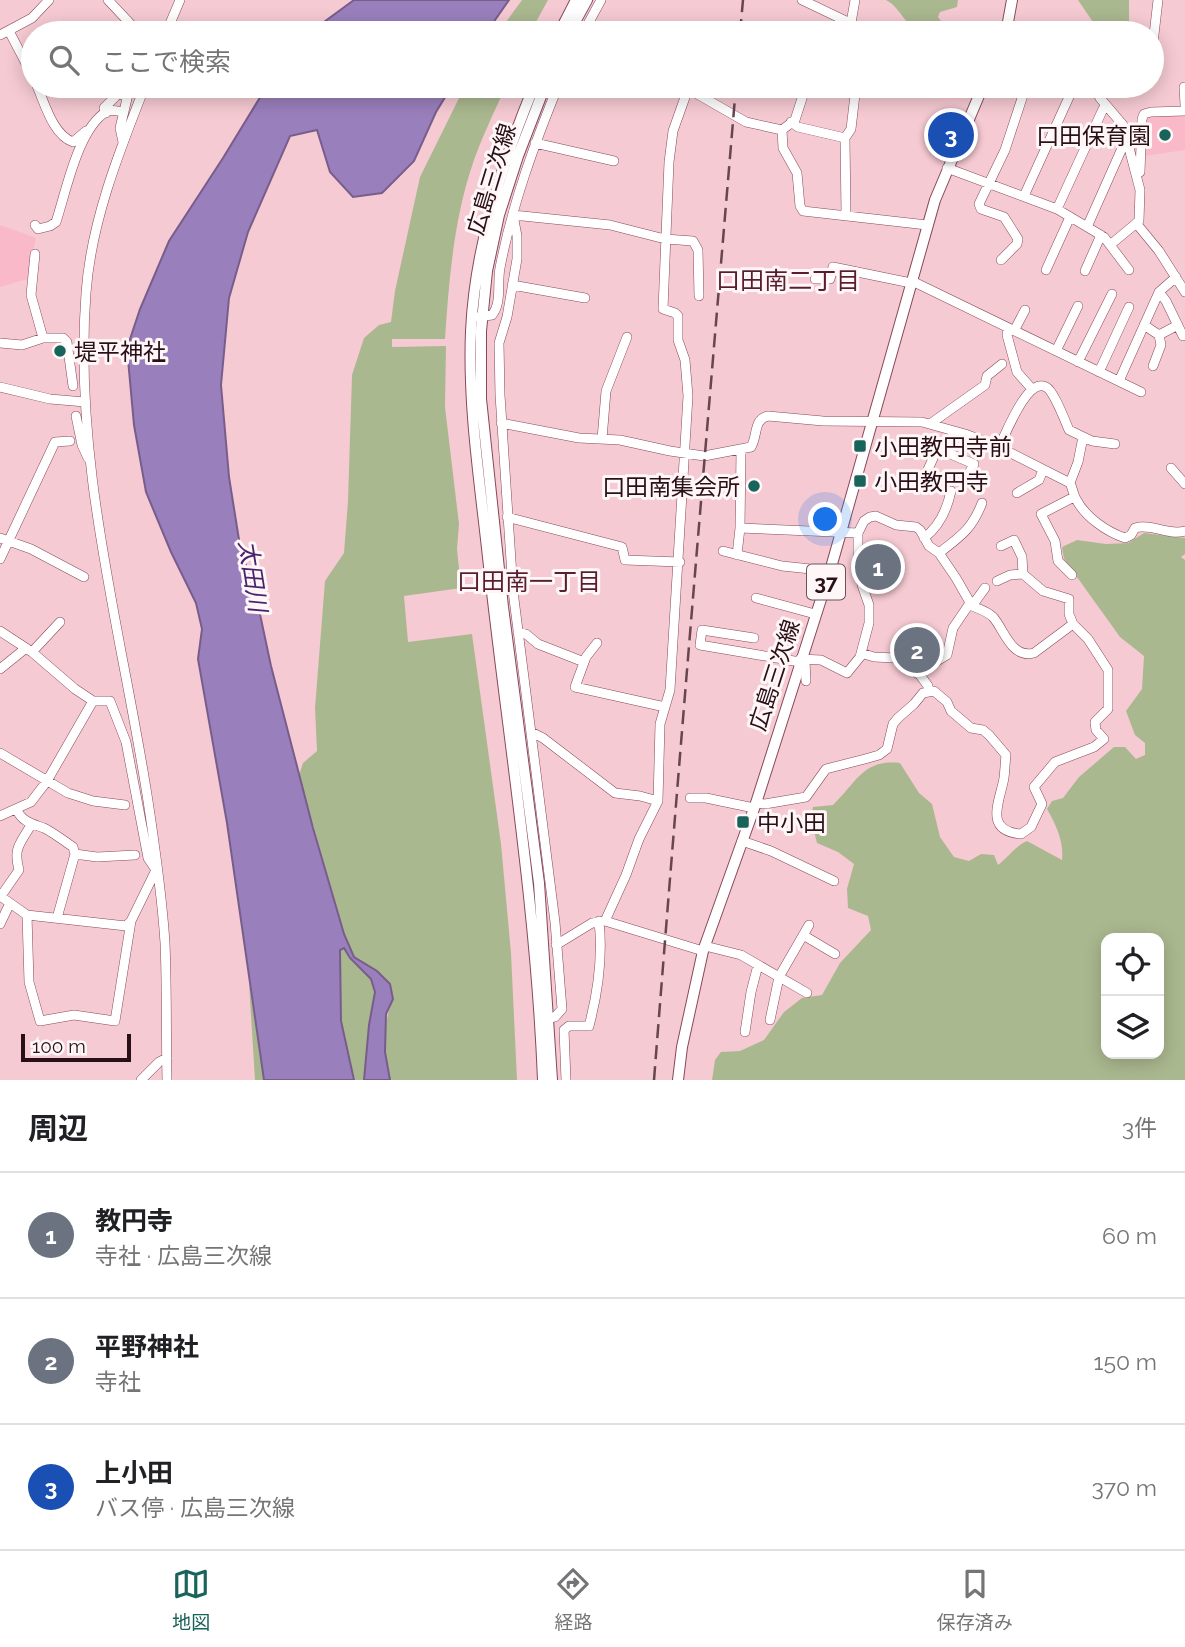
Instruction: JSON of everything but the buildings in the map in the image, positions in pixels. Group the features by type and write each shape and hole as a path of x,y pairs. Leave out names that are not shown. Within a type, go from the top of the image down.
{"main road":[{"path":"565,21 576,0"},
{"path":"576,21 587,0"},
{"path":"1009,21 1012,0"},
{"name":"広島三次線","path":"529,98 508,153 491,213 478,270 477,316 488,482 539,883 545,1019 552,1080"},
{"name":"広島三次線","path":"477,316 499,215 517,156 540,98"},
{"name":"広島三次線","path":"678,1080 682,1047 704,948 755,805 830,572 927,225 947,168 978,98"},
{"name":"広島三次線","path":"543,1080 545,1019"}],"street":[{"path":"26,21 49,0"},
{"path":"108,0 128,21"},
{"path":"171,21 180,0"},
{"path":"590,21 601,0"},
{"path":"802,0 846,21"},
{"path":"850,21 855,0"},
{"path":"1156,21 1158,0"},
{"path":"21,24 4,33 21,59"},
{"path":"1184,87 1185,105"},
{"path":"42,98 57,131 74,142 106,113 113,110 122,112"},
{"path":"106,113 104,108 112,98"},
{"path":"123,143 120,128 126,98"},
{"path":"140,98 123,143 98,224 86,292 85,402 107,578 148,802 164,940 167,1080"},
{"path":"477,316 492,315 497,309 499,270 522,179 553,98"},
{"path":"566,1080 564,1030 569,1026 589,1026 601,963 602,921 626,875 639,839 658,801 661,767 660,724 670,690 686,454 688,396 685,360 678,340 678,316 663,309 668,170 673,131 684,98"},
{"path":"706,98 746,122 782,130"},
{"path":"782,130 795,120 802,98"},
{"path":"846,214 845,138 852,129 855,98"},
{"path":"1001,260 1017,244 1018,239 1004,217 981,209 979,204 1005,150 1022,98"},
{"path":"1024,197 1069,98"},
{"path":"1101,98 1123,125 1140,190 1139,221 1110,245"},
{"path":"1057,209 1106,106"},
{"path":"1136,175 1139,172 1144,114 1185,111"},
{"path":"791,122 798,127 845,138"},
{"path":"35,225 38,229 56,222 79,153 93,125"},
{"path":"782,130 783,148 797,173 800,206 803,211 927,225"},
{"path":"535,143 614,161"},
{"path":"1087,227 1123,146 1128,145"},
{"path":"947,168 1057,209 1101,235 1129,270"},
{"path":"513,215 610,225 665,239 693,241 698,250 699,296"},
{"path":"513,215 517,259 507,317 499,343 501,423 518,632 562,1009 555,1017 545,1019"},
{"path":"1046,270 1070,217"},
{"path":"1136,223 1159,251 1185,292"},
{"path":"1085,271 1101,235"},
{"path":"35,254 31,295 43,338"},
{"path":"815,279 830,279 834,267 912,282 1140,392"},
{"path":"1119,381 1159,292 1176,276"},
{"path":"512,285 585,298"},
{"path":"1159,292 1184,336"},
{"path":"1078,362 1112,294"},
{"path":"1056,351 1078,306"},
{"path":"1099,372 1129,307"},
{"path":"1025,310 1007,335 1017,372 1032,389"},
{"path":"1144,325 1159,335 1161,345 1153,366"},
{"path":"1159,335 1178,325"},
{"path":"602,439 607,391 627,337"},
{"path":"0,343 22,345 43,338 63,338 67,342 73,386"},
{"path":"72,370 73,360"},
{"path":"930,424 985,386 987,376 1002,364"},
{"path":"999,447 1022,400 1032,389 1039,386 1052,392 1069,430 1092,440 1115,444"},
{"path":"0,387 50,399 85,402"},
{"path":"76,416 82,445 91,462"},
{"path":"501,423 579,438 620,440 686,454 713,456 751,447 756,440 761,418 872,423 903,420 930,424 999,447 1070,483"},
{"path":"948,453 954,431"},
{"path":"1083,437 1070,483 1074,497 1086,513 1114,534 1125,538 1131,535 1135,528 1142,526 1179,533 1185,531"},
{"path":"0,559 4,540 55,442 70,441"},
{"path":"737,555 741,451"},
{"path":"925,477 935,454 948,453 974,464 967,477"},
{"path":"1171,468 1185,484"},
{"path":"1017,493 1039,480 1043,470"},
{"path":"924,538 936,530 948,505 951,491"},
{"path":"1072,575 1058,561 1055,541 1041,514 1074,497"},
{"path":"939,552 968,531 982,503"},
{"path":"754,638 702,629 700,645 802,661 821,660 846,673 861,653 869,623 869,604 862,585 862,566 858,555 858,533 864,521 876,516 896,525 916,527 929,545 939,552 971,605 989,613 1011,644 1027,655 1034,653 1073,624"},
{"path":"507,517 622,547 625,560 680,562"},
{"path":"740,528 858,533"},
{"path":"4,540 30,549 84,578"},
{"path":"928,691 939,694 947,702 950,711 971,728 983,730 1006,755 996,818 1003,828 1013,834 1021,834 1031,827 1042,804 1034,787 1055,762 1094,747 1104,739 1096,730 1096,722 1108,709 1108,670 1088,639 1073,624 1069,614 1069,599 1043,591 1023,573 1022,557 1014,540 1001,546"},
{"path":"723,551 782,566 830,572"},
{"path":"997,581 1023,573"},
{"path":"920,675 925,668 947,655 953,628 985,588"},
{"path":"756,598 816,614"},
{"path":"0,669 29,650 60,622"},
{"path":"0,631 29,650 93,701 110,701 131,761 148,858 156,870"},
{"path":"518,632 526,634 537,644 584,662"},
{"path":"597,643 584,662 575,687 666,707"},
{"path":"861,653 895,658 920,675 928,686 928,691"},
{"path":"802,661 806,681"},
{"path":"690,798 755,805 806,797 826,769 879,754 887,749 893,724 928,691"},
{"path":"0,816 31,802 47,781 93,701"},
{"path":"531,732 543,738 615,793 658,801"},
{"path":"0,753 68,793 93,801 125,805"},
{"path":"17,810 31,825 45,829 73,846 75,853 57,918"},
{"path":"31,825 16,851 15,861 19,870 0,896 27,915 126,926 131,921"},
{"path":"742,841 834,881"},
{"path":"75,853 97,857 135,855"},
{"path":"27,915 29,982 40,1021 74,1015 116,1021 131,921 156,870"},
{"path":"0,924 9,903"},
{"path":"556,945 592,923 602,921 741,955 807,993"},
{"path":"770,1020 779,977 809,925"},
{"path":"803,936 835,954"},
{"path":"745,1032 758,965"},
{"path":"141,1080 159,1062 167,1058"}],"shaded area":[{"path":"354,0 509,0 494,21 325,21"},
{"path":"260,98 445,98 414,161 382,193 353,197 330,172 317,130 290,136 248,232 229,298 221,385 229,477 240,546 257,600 271,666 313,828 344,934 354,957 377,971 390,984 393,999 386,1014 385,1052 390,1080 364,1080 375,992 371,979 344,948 340,950 341,1021 354,1080 264,1080 227,823 198,659 202,629 196,603 146,492 134,425 127,348 140,309 169,241"},
{"name":"口田保育園","path":"1185,113 1185,150 1144,156 1145,119 1148,116"},
{"path":"0,225 36,238 27,279 0,287"}],"green space":[{"path":"522,0 548,0 537,21 507,21"},
{"path":"886,0 958,0 957,7 940,12 938,17 941,21 906,21"},
{"path":"1078,0 1129,0 1129,21 1092,21"},
{"path":"459,98 500,98 467,182 457,226 445,339 392,339 392,347 446,346 445,407 459,524 457,549 461,588 404,596 408,642 472,634 501,844 511,953 517,1080 390,1080 385,1039 393,999 377,971 354,957 344,934 299,775 303,763 317,751 315,708 325,581 344,553 352,375 364,338 379,325 391,322 395,291 420,177"},
{"path":"1144,533 1185,538 1185,554 1181,557 1185,560 1185,1080 712,1080 715,1060 721,1052 740,1051 764,1040 784,1012 802,998 822,995 840,963 871,930 868,916 848,908 847,889 854,864 838,852 817,843 811,819 813,807 833,805 869,768 900,763 919,793 932,804 940,837 954,857 969,861 981,854 994,855 998,865 1027,841 1062,860 1061,840 1047,809 1052,801 1063,798 1079,777 1114,747 1125,747 1136,759 1145,755 1145,743 1135,735 1126,711 1142,689 1144,656 1120,637 1064,559 1062,547 1077,540 1106,544 1128,543"},
{"path":"344,947 350,958 371,979 375,992 364,1080 354,1080 341,1021 340,950"},
{"path":"249,983 264,1080 255,1080"}],"railway":[{"path":"741,21 743,0"},
{"path":"654,1080 735,98"}],"place":[{"name":"上小田","path":"951,135"},
{"name":"口田保育園","path":"1165,135"},
{"name":"堤平神社","path":"60,351"},
{"name":"小田教円寺前","path":"860,446"},
{"name":"小田教円寺","path":"860,481"},
{"name":"口田南集会所","path":"754,486"},
{"name":"教円寺","path":"878,567"},
{"name":"平野神社","path":"917,650"},
{"name":"中小田","path":"743,822"}],"district":[{"name":"口田南二丁目","path":"788,280"},
{"name":"口田南一丁目","path":"529,581"}],"water label":[{"name":"太田川","path":"253,576"}]}
